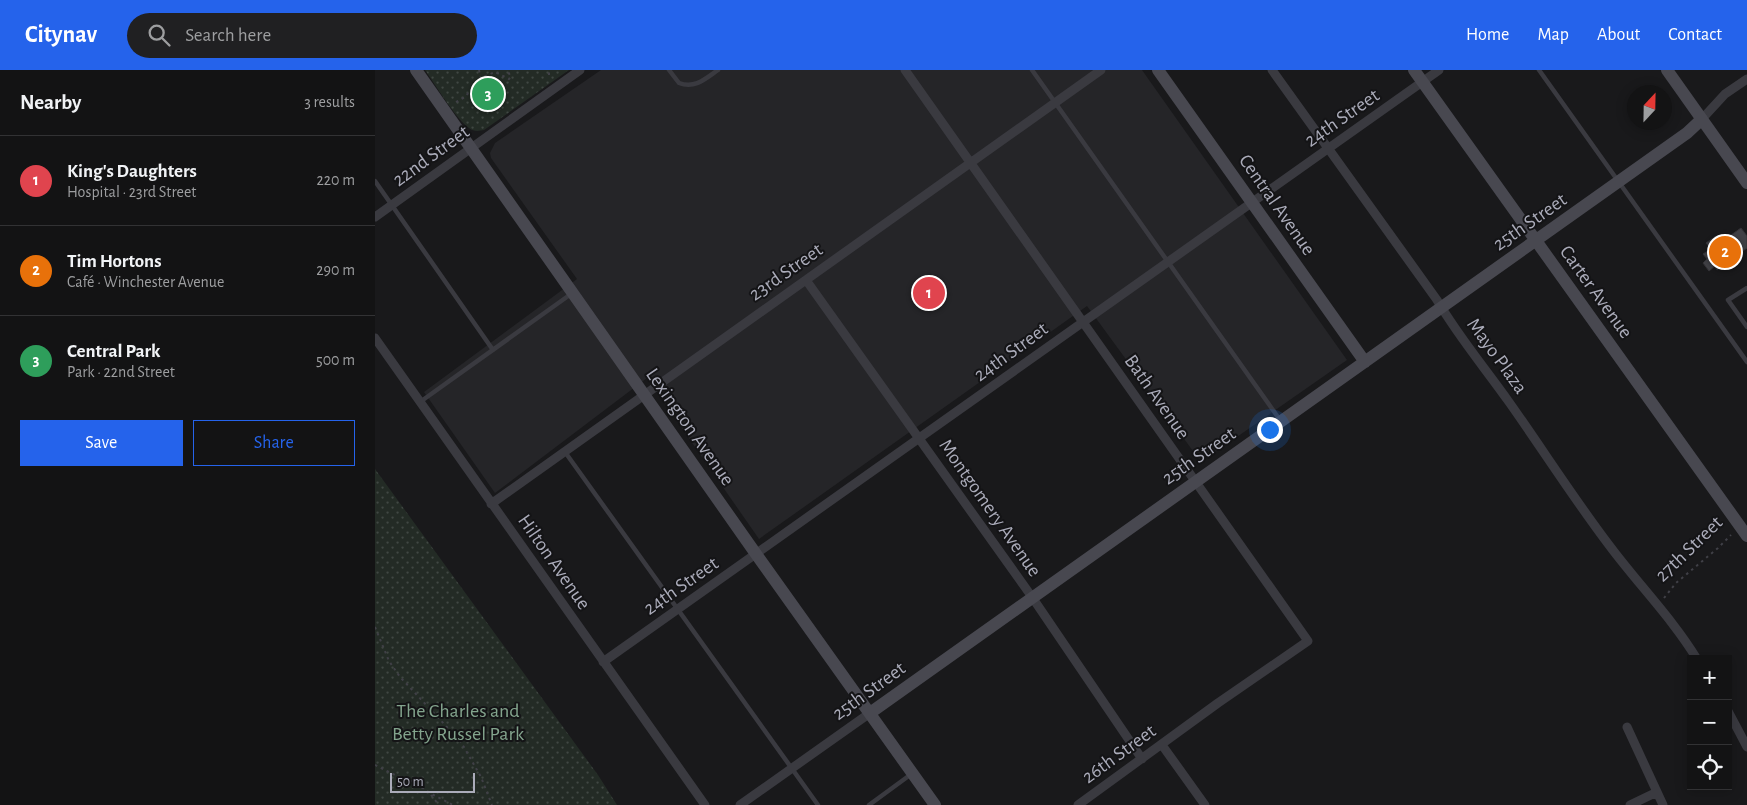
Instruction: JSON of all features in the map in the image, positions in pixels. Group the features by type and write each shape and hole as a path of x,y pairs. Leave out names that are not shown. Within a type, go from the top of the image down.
{"street":[{"name":"Lexington Avenue","path":"416,70 935,805"},
{"name":"22nd Street","path":"375,217 580,70"},
{"name":"Bath Avenue","path":"905,70 1308,640 1181,731"},
{"name":"23rd Street","path":"491,504 1101,70"},
{"name":"Central Avenue","path":"1158,70 1365,362"},
{"name":"Mayo Plaza","path":"1272,70 1610,546 1660,607 1694,655"},
{"name":"Carter Avenue","path":"1414,70 1536,241 1743,522 1747,536"},
{"name":"24th Street","path":"603,662 1439,70"},
{"path":"1667,70 1747,183"},
{"name":"25th Street","path":"740,805 1687,133 1725,94 1747,78"},
{"name":"Montgomery Avenue","path":"806,280 1031,597 1142,759"},
{"name":"Hilton Avenue","path":"375,338 705,805"},
{"path":"1732,719 1747,748"},
{"path":"1627,727 1663,805"},
{"name":"26th Street","path":"1078,805 1181,731"},
{"path":"1162,745 1205,805"},
{"path":"1630,805 1657,792"}],"lane":[{"path":"669,70 679,83 685,86 699,84 711,72 718,70"},
{"path":"1032,70 1281,421"},
{"path":"1539,70 1747,362"},
{"path":"375,181 493,350"},
{"path":"1747,288 1728,300 1747,327"},
{"path":"420,402 573,292"},
{"path":"565,452 818,805"},
{"path":"869,805 912,774"}],"path":[{"path":"479,70 482,85 500,110"},
{"path":"456,102 465,97 481,78 495,72 509,79 511,77 507,70"},
{"path":"549,70 549,75"},
{"name":"27th Street","path":"1660,607 1669,590 1718,548 1743,522"},
{"path":"375,627 389,661 400,677 461,742 481,777 492,805"},
{"path":"375,765 414,782 453,805"},
{"path":"430,793 439,805"}],"shaded area":[{"path":"601,70 1142,70 1347,360 1201,462 1087,306 759,539 647,378 495,493 424,392 577,279 491,158 490,153 495,143"}],"green space":[{"path":"425,70 569,70 484,130 477,131 469,128 458,117"},
{"name":"The Charles and Betty Russel Park","path":"375,469 598,775 617,805 375,805"}],"building":[{"path":"1741,228 1747,236 1747,248 1717,270 1715,266 1709,271 1703,263 1707,259 1703,254 1711,249 1706,243 1716,236 1721,236 1724,240"}],"place":[{"name":"Central Park","path":"488,94"},
{"name":"Tim Hortons","path":"1725,252"},
{"name":"King's Daughters","path":"929,293"}]}
